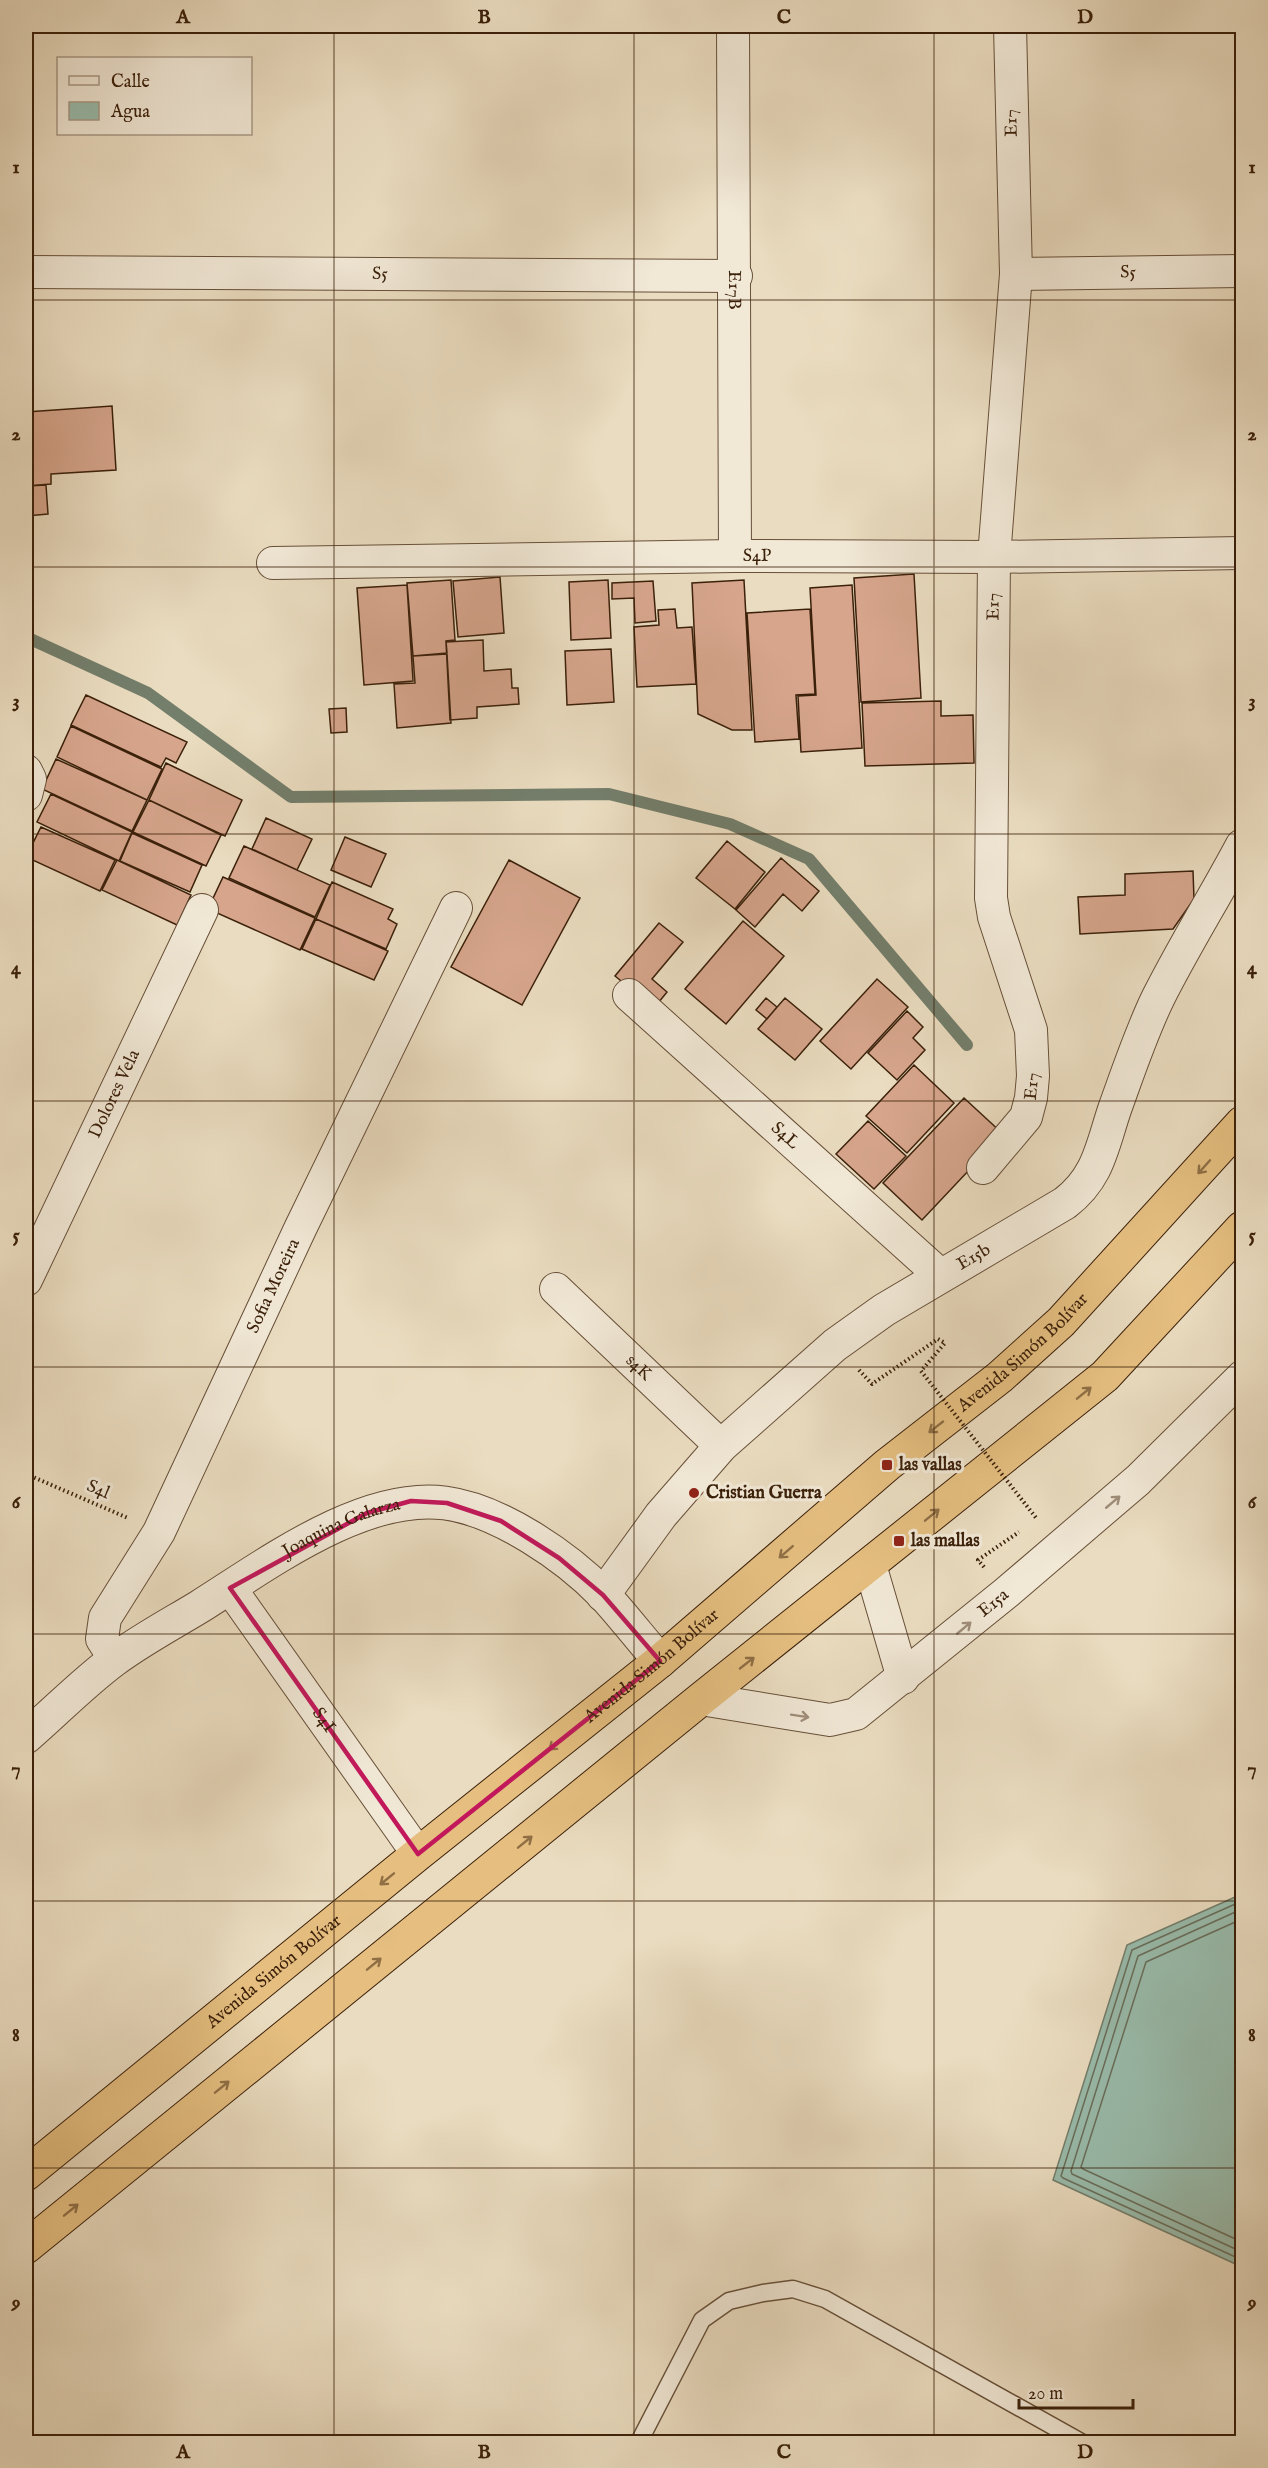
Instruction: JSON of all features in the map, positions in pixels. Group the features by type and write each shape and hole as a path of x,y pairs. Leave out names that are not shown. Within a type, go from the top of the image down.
{"highway":[{"name":"Avenida Simón Bolívar","path":"26,2174 660,1660 887,1465 1000,1377 1061,1322 1242,1123"},
{"path":"26,2247 701,1699 1105,1376 1242,1228"}],"street":[{"name":"E17B","path":"733,26 735,556"},
{"name":"E17","path":"983,1168 1026,1117 1032,1098 1033,1076 1031,1030 993,917 991,898 994,557 1016,274 1010,26"},
{"name":"S5","path":"1016,274 1242,271"},
{"name":"S5","path":"26,272 735,276"},
{"name":"S4P","path":"273,563 735,556 994,557 1242,553"},
{"path":"26,771 30,778 26,795"},
{"name":"E15b","path":"603,1594 661,1515 721,1446 836,1345 884,1310 1065,1203 1080,1191 1091,1175 1102,1151 1129,1069 1158,999 1242,846"},
{"name":"Sofia Moreira","path":"115,1659 102,1639 105,1618 159,1532 300,1229 456,908"},
{"name":"Dolores Vela","path":"26,1280 202,910"},
{"name":"S4L","path":"629,995 940,1275"},
{"name":"s4K","path":"556,1289 721,1446"},
{"name":"E15a","path":"701,1699 830,1720 856,1714 903,1678 1138,1480 1242,1377"},
{"name":"Joaquina Galarza","path":"26,1737 115,1659 296,1547 351,1520 386,1507 411,1501 447,1503 501,1521 536,1542 568,1564 603,1594 660,1660"},
{"path":"870,1566 903,1678"},
{"name":"S4I","path":"230,1588 418,1854"}],"lane":[{"path":"639,2442 702,2320 729,2301 793,2289 825,2299 1081,2442"}],"path":[{"path":"872,1384 938,1339 945,1343 921,1371 1037,1519 978,1560"},
{"name":"S4l","path":"26,1474 159,1532"}],"highlighted area":[{"path":"411,1501 447,1503 501,1521 559,1558 603,1595 660,1661 418,1854 230,1588 367,1513"}],"water":[{"path":"1242,1894 1242,2267 1053,2180 1127,1945"}],"building":[{"path":"112,406 116,470 51,474 51,484 26,486 26,412"},
{"path":"46,485 48,514 26,516 26,486"},
{"path":"914,574 921,698 861,702 854,578"},
{"path":"500,577 504,633 458,637 453,581"},
{"path":"451,580 455,640 446,641 447,653 413,656 407,583"},
{"path":"608,580 611,638 571,640 569,582"},
{"path":"744,580 752,730 732,730 698,714 692,583"},
{"path":"653,581 656,621 635,623 634,598 612,599 612,583"},
{"path":"407,585 413,681 364,685 357,588"},
{"path":"852,585 862,748 801,752 798,696 816,695 810,588"},
{"path":"675,609 677,628 692,627 696,684 637,687 634,627 659,625 658,610"},
{"path":"810,609 815,694 796,695 799,739 755,742 747,613"},
{"path":"483,640 484,671 511,669 512,688 518,688 519,704 477,707 477,718 450,720 446,642"},
{"path":"611,649 614,702 567,705 565,651"},
{"path":"447,654 451,723 397,728 394,684 415,683 413,656"},
{"path":"86,695 187,742 176,763 166,758 161,767 71,725"},
{"path":"941,701 941,716 973,715 974,763 865,766 862,703"},
{"path":"346,708 347,732 331,733 329,709"},
{"path":"71,726 162,769 147,800 57,757"},
{"path":"56,759 147,800 132,831 42,789"},
{"path":"166,763 242,800 225,836 149,800"},
{"path":"51,794 132,832 119,861 37,822"},
{"path":"149,800 221,835 206,866 133,832"},
{"path":"266,818 312,839 297,870 252,849"},
{"path":"41,827 115,860 100,891 26,857"},
{"path":"132,833 202,865 190,892 120,861"},
{"path":"345,837 386,854 371,887 331,870"},
{"path":"727,841 765,872 735,909 696,878"},
{"path":"244,846 330,885 315,917 229,878"},
{"path":"781,858 819,891 802,911 783,894 755,927 736,910"},
{"path":"117,860 191,895 177,925 102,890"},
{"path":"509,860 580,898 522,1005 451,967"},
{"path":"1193,871 1194,899 1173,929 1080,934 1078,897 1125,895 1125,874"},
{"path":"223,877 315,918 300,950 208,909"},
{"path":"332,882 393,909 388,919 397,924 386,949 316,919"},
{"path":"316,919 388,951 374,980 302,949"},
{"path":"743,921 784,956 726,1024 685,989"},
{"path":"659,923 683,942 652,979 667,992 654,1008 615,976"},
{"path":"877,979 908,1007 851,1069 820,1041"},
{"path":"766,998 777,1007 767,1019 756,1010"},
{"path":"785,998 822,1029 795,1060 758,1029"},
{"path":"907,1011 923,1027 913,1038 925,1050 897,1080 868,1053"},
{"path":"914,1065 954,1103 907,1153 866,1116"},
{"path":"964,1098 1003,1134 922,1220 883,1183"},
{"path":"868,1121 906,1156 874,1189 836,1154"}],"waterway":[{"path":"26,637 148,693 291,797 609,794 730,824 809,859 967,1045"}],"place":[{"name":"las vallas","path":"887,1465"},
{"name":"Cristian Guerra","path":"694,1493"},
{"name":"las mallas","path":"899,1541"}]}
